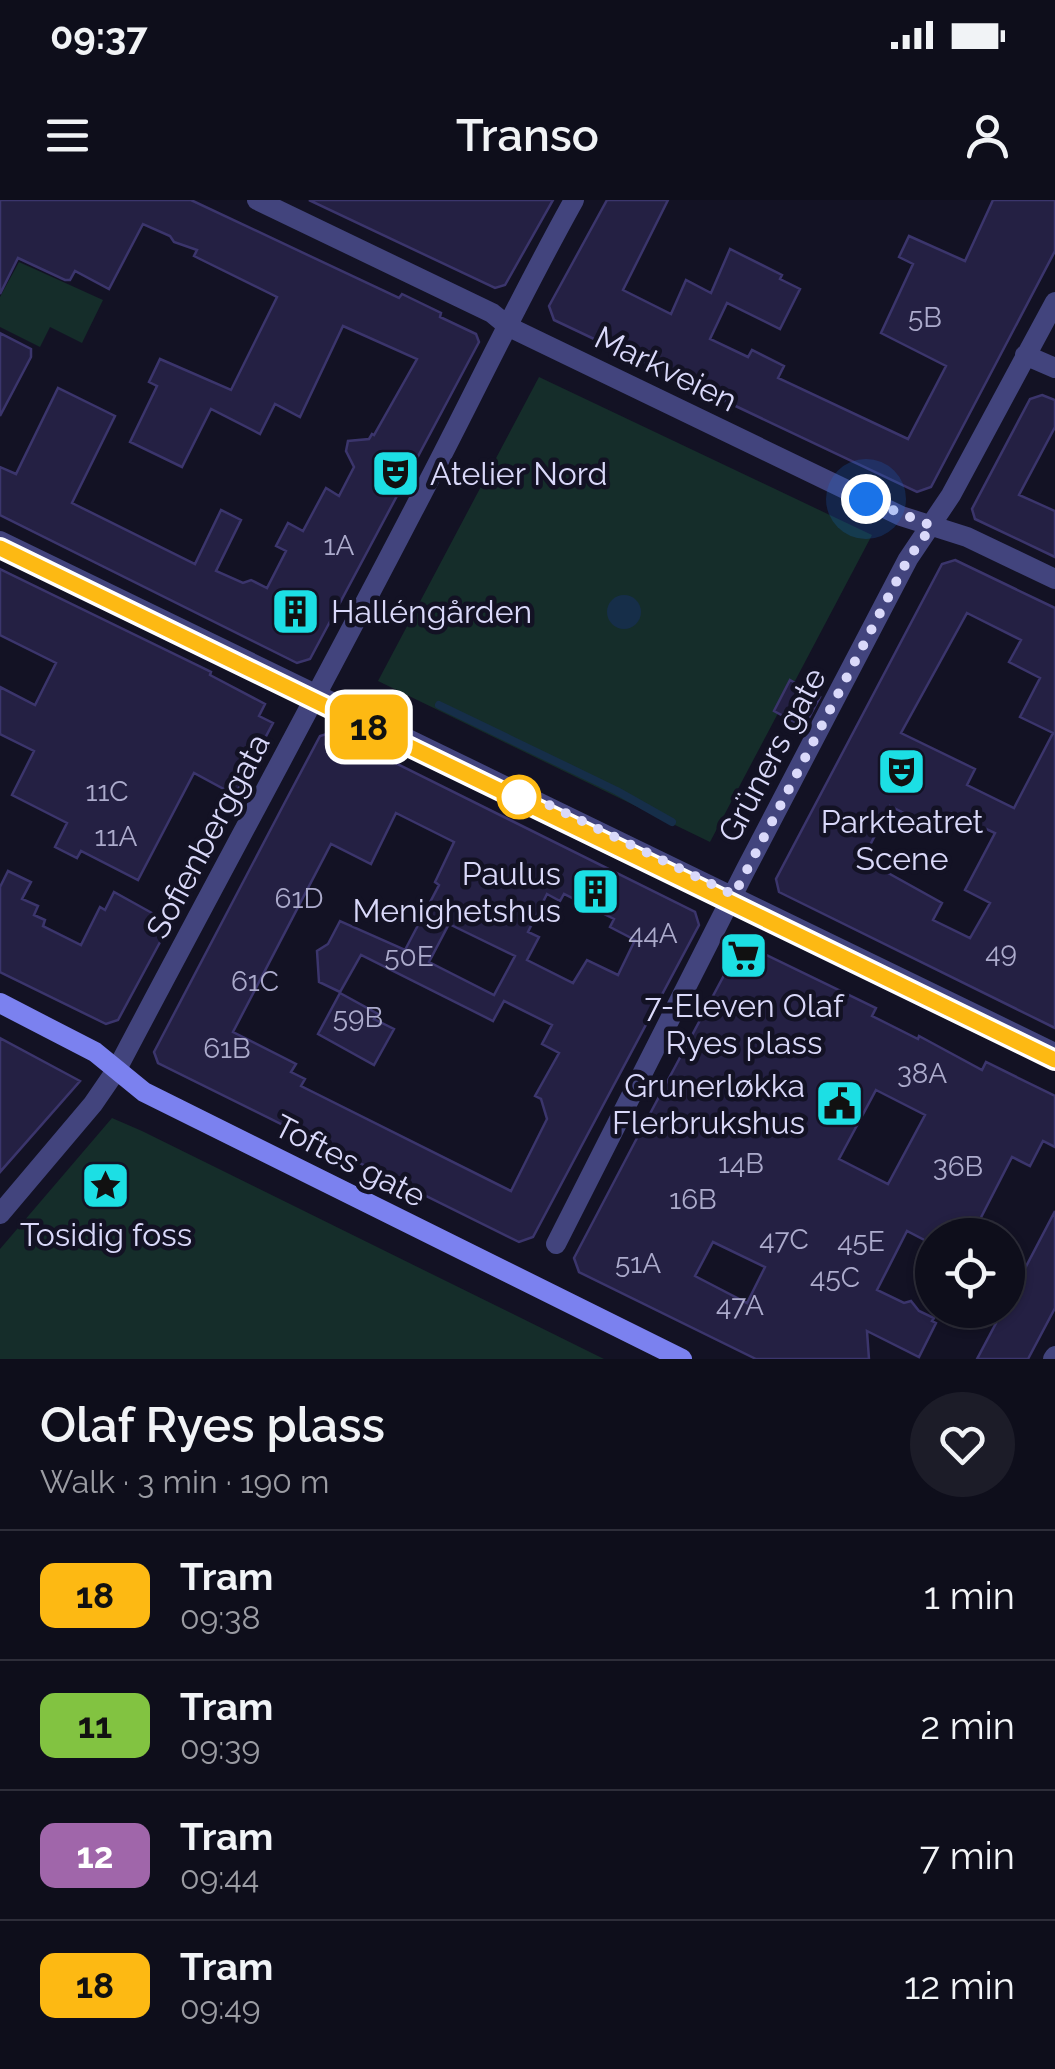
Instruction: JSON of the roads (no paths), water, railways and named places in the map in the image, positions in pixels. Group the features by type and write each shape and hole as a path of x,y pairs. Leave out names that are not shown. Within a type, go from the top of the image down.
{"main road":[{"name":"Toftes gate","path":"0,1003 95,1052 144,1092 682,1359"}],"street":[{"name":"Markveien","path":"256,200 901,516 967,537 1055,579"},
{"name":"Sofienberggata","path":"0,1214 117,1070 317,696 509,327 520,297 574,200"},
{"name":"Grüners gate","path":"556,1244 908,559 932,526 1055,302"},
{"path":"1026,355 1055,368"},
{"path":"0,540 1055,1053"}],"water":[{"path":"624,595 636,600 641,612 636,624 624,629 612,624 607,612 612,600"}],"waterway":[{"path":"439,705 617,791 672,822"}],"tram line":[{"path":"0,548 1055,1060"},
{"name":"18","path":"0,548 1055,1060"}],"place":[{"name":"Atelier Nord","path":"395,474"},
{"name":"Halléngården","path":"296,612"},
{"name":"Parkteatret Scene","path":"902,772"},
{"name":"Paulus Menighetshus","path":"596,892"},
{"name":"7-Eleven Olaf Ryes plass","path":"744,956"},
{"name":"Grunerløkka Flerbrukshus","path":"840,1104"},
{"name":"Tosidig foss","path":"106,1185"}]}
